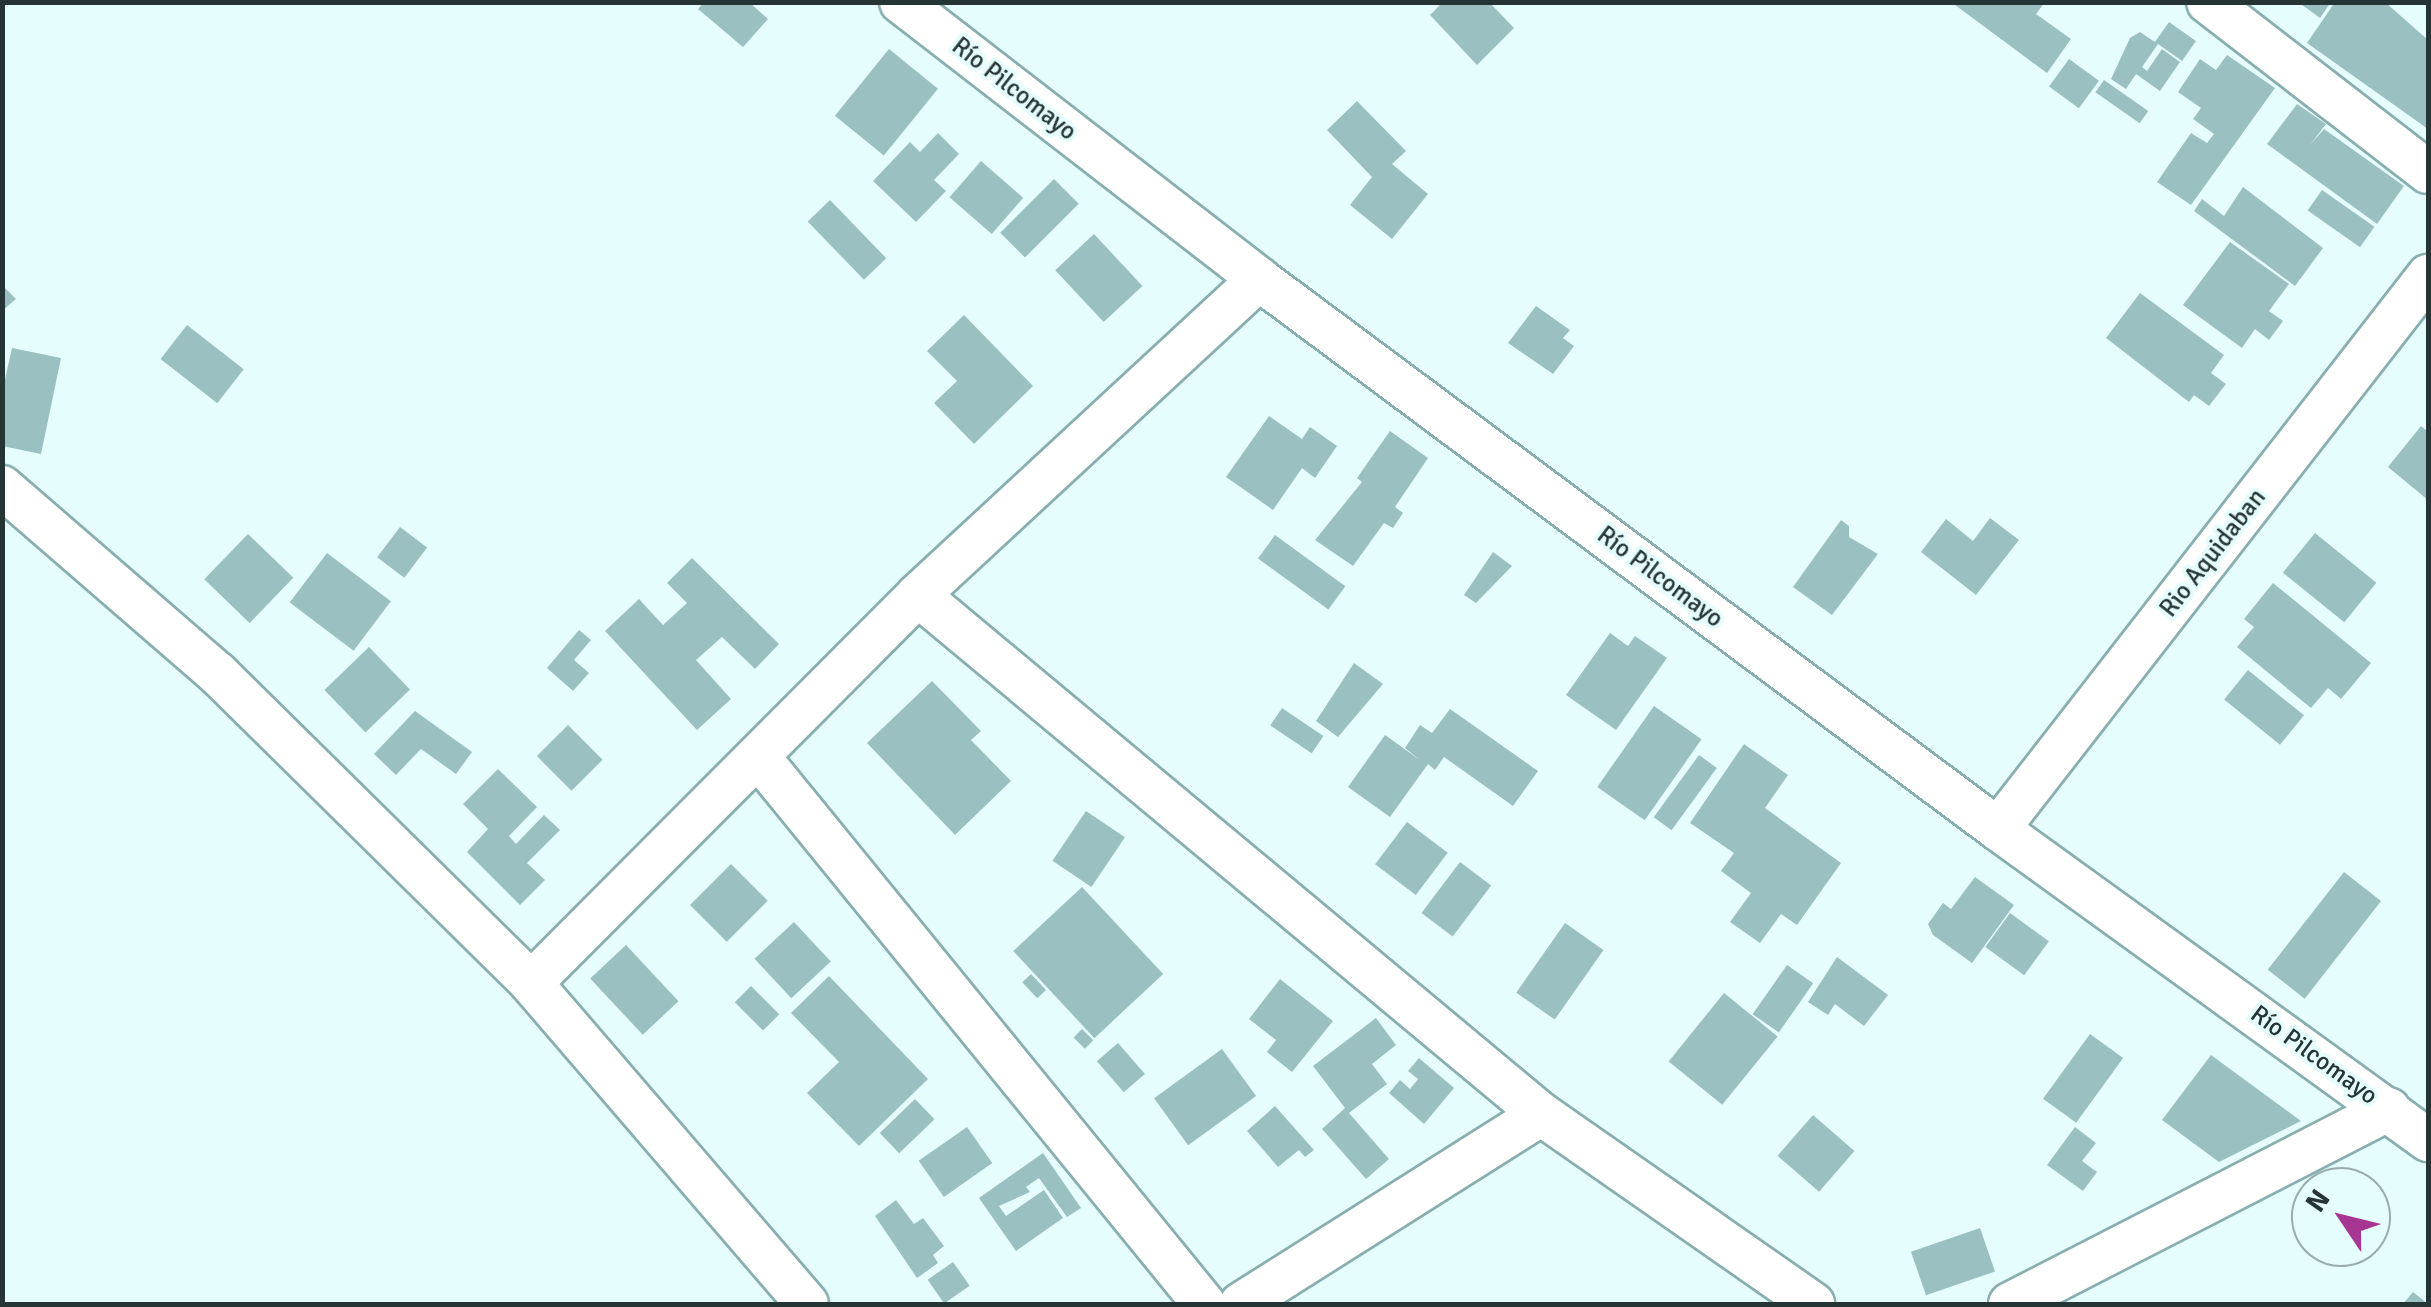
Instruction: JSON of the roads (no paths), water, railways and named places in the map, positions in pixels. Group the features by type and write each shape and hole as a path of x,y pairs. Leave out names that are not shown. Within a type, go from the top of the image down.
{"street":[{"name":"Río Pilcomayo","path":"902,2 1259,279 1998,830 2428,1140"},
{"path":"2208,2 2428,172"},
{"name":"Rio Aquidaban","path":"1998,830 2428,276"},
{"path":"532,983 761,760 918,595 1259,279"},
{"path":"2,487 217,673 532,983 807,1304"},
{"path":"918,595 1542,1114 1813,1304"},
{"path":"761,760 1204,1304"},
{"path":"2010,1304 2389,1109"},
{"path":"1242,1304 1542,1114"}]}
